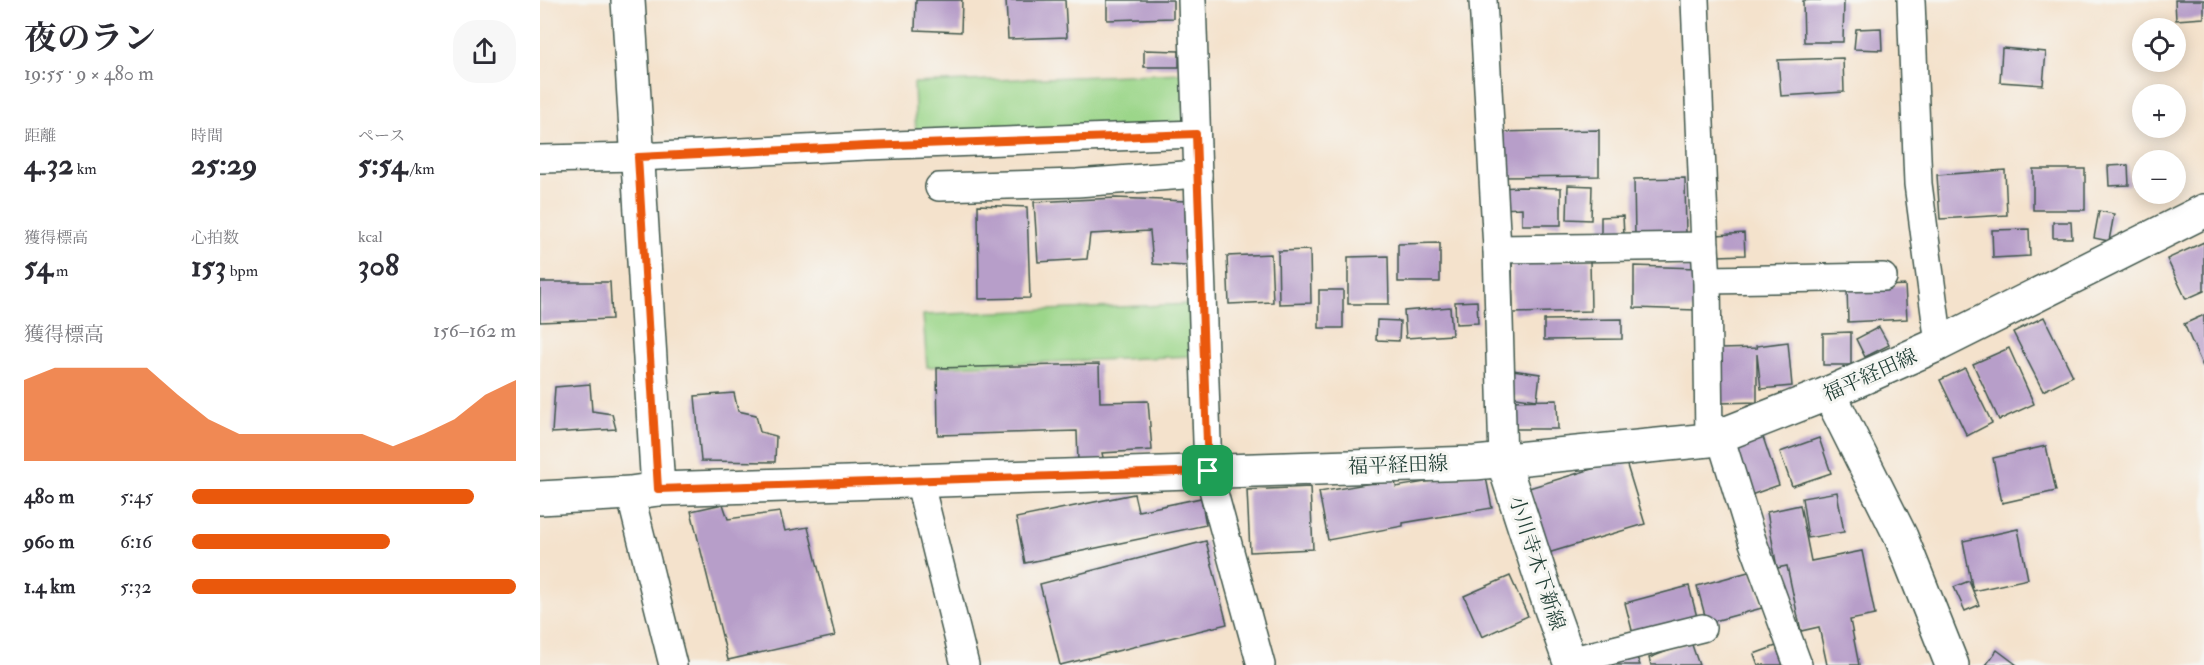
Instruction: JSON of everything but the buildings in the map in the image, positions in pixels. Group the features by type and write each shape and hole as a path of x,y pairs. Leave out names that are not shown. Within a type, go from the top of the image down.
{"main road":[{"path":"628,0 638,157 644,491"},
{"name":"福平経田線","path":"540,498 644,491 919,480 1503,461 1714,438 1829,393 1939,344 2204,211"},
{"path":"1829,393 1901,537 1952,665"},
{"name":"小川寺木下新線","path":"1503,461 1570,663"}],"street":[{"path":"1192,0 1208,471 1261,665"},
{"path":"1483,0 1497,249 1503,461"},
{"path":"1695,0 1714,438 1798,665"},
{"path":"1911,0 1918,184 1939,344"},
{"path":"540,159 1196,134"},
{"path":"939,187 1077,183 1198,174"},
{"path":"1497,249 1705,246"},
{"path":"1707,280 1883,277"},
{"path":"919,480 965,665"},
{"path":"644,491 673,665"},
{"path":"1570,663 1702,628"}],"green space":[{"path":"1183,73 1185,129 916,137 914,83"},
{"path":"1191,304 1192,356 927,367 923,315"}],"route":[{"path":"1196,134 1208,471 658,489 638,157 1196,134"}]}
